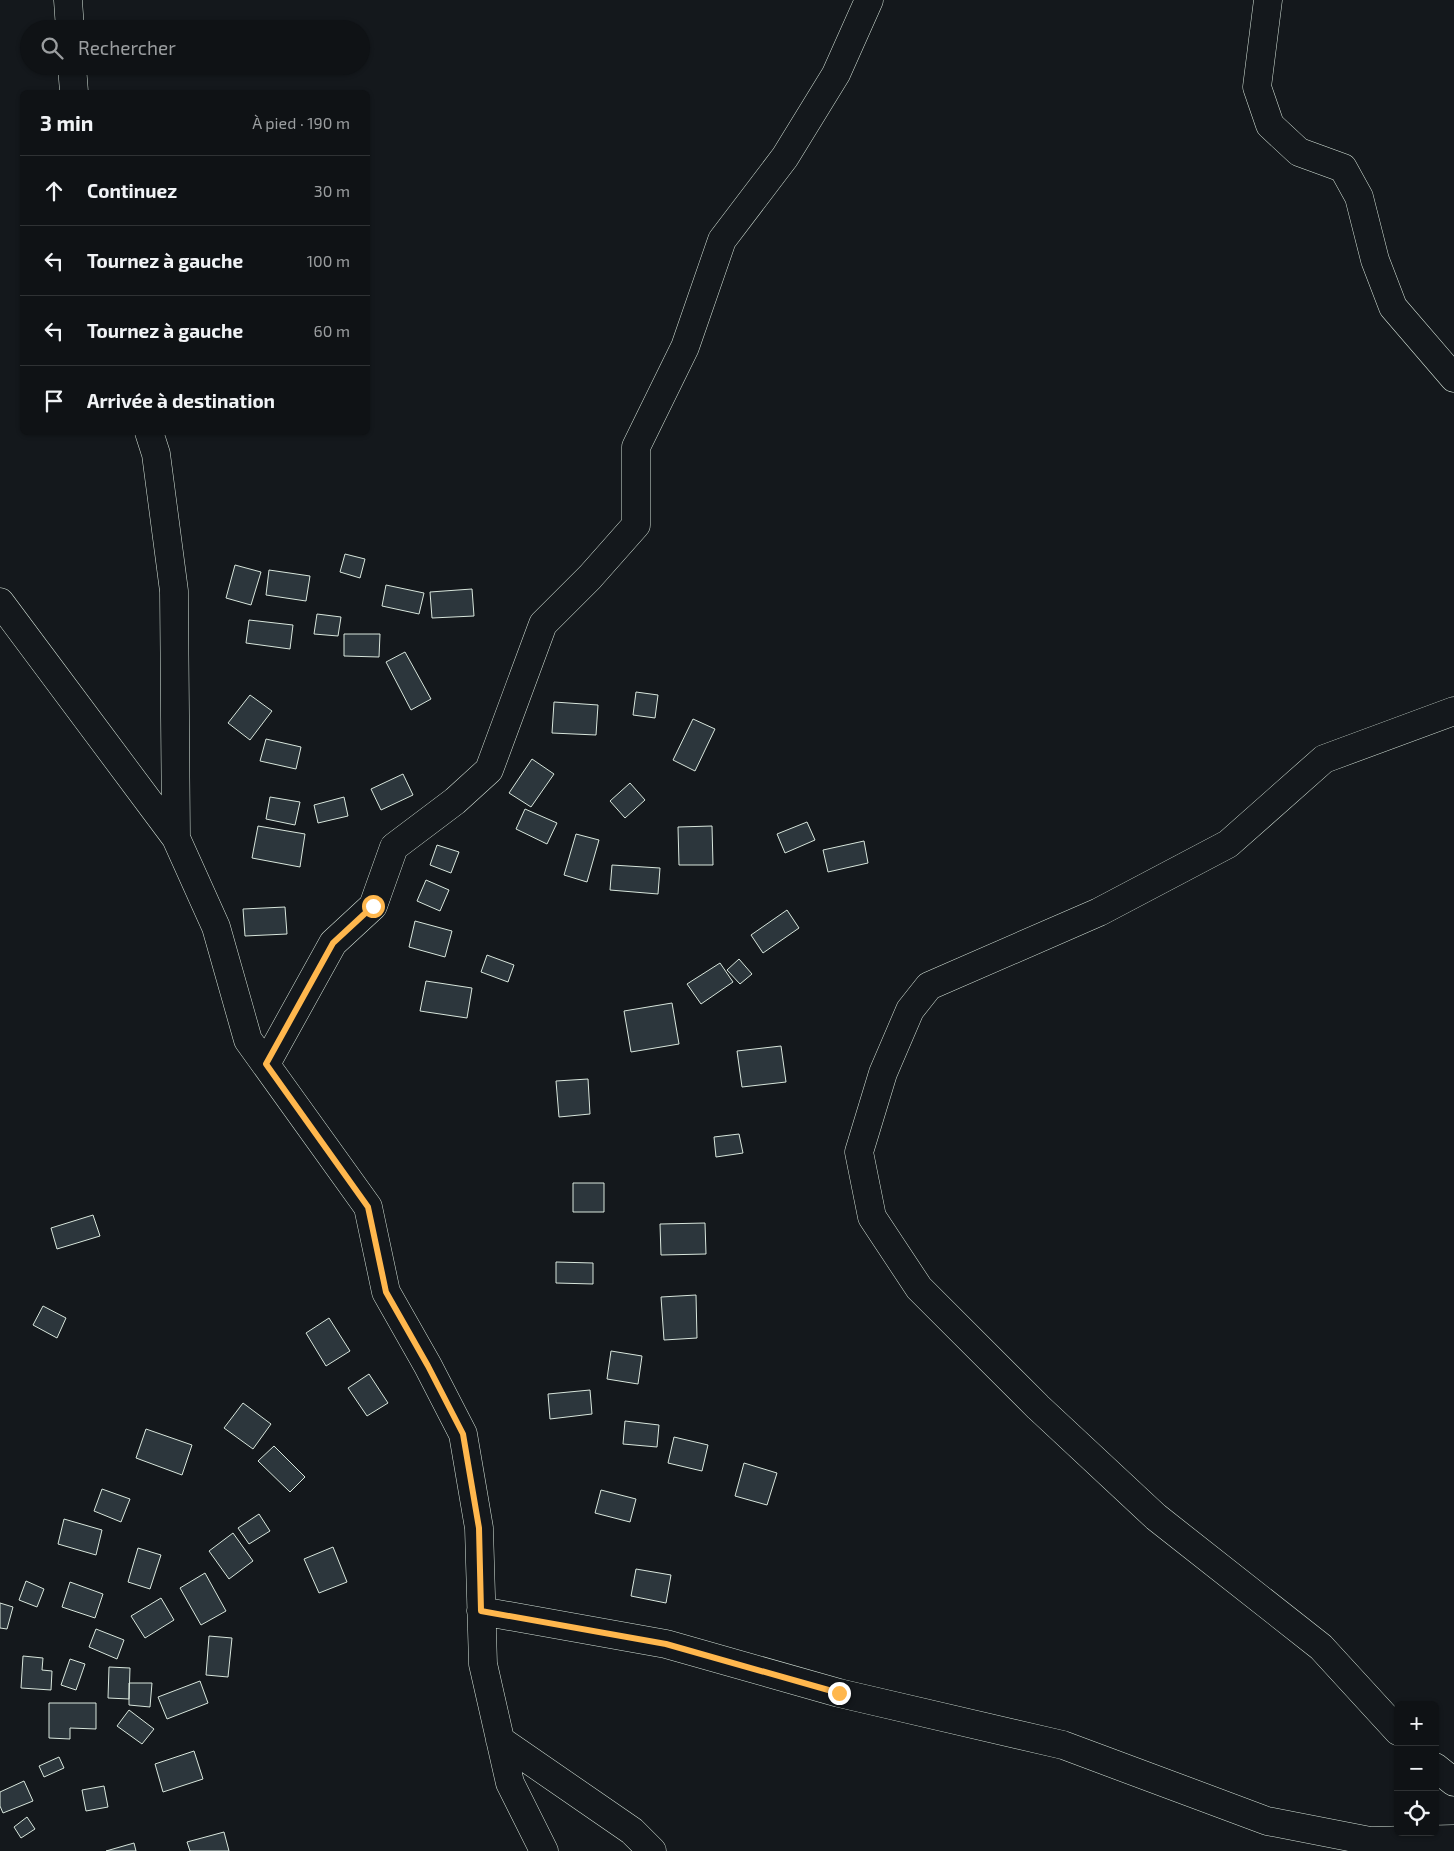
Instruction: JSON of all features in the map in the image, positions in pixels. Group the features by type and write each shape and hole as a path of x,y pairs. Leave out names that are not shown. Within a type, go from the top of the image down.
{"street":[{"path":"68,0 69,20"},
{"path":"266,1064 333,943 373,906 394,847 456,801 489,770 543,624 590,577 636,525 636,447 684,347 722,240 785,157 836,74 869,0"},
{"path":"1268,0 1257,87 1270,125 1299,152 1343,168 1359,197 1375,260 1394,307 1454,378"},
{"path":"73,75 74,90"},
{"path":"150,435 156,454 174,591 176,838"},
{"path":"0,602 176,838 216,927 248,1040 368,1207 386,1292 428,1366 463,1434 479,1528 482,1664 510,1783 544,1851"},
{"path":"1394,1727 1321,1647 1156,1517 1038,1408 919,1288 872,1217 859,1152 883,1074 910,1010 928,986 1099,912 1228,844 1324,759 1454,711"},
{"path":"481,1611 666,1644 839,1693 1063,1745 1267,1821 1370,1841 1454,1839"},
{"path":"500,1740 632,1831 652,1851"},
{"path":"1439,1770 1454,1782"}],"building":[{"path":"345,554 365,559 360,578 340,572"},
{"path":"235,565 261,572 251,605 226,598"},
{"path":"269,570 310,576 306,601 266,595"},
{"path":"386,585 424,593 419,614 382,606"},
{"path":"472,589 474,616 432,618 430,592"},
{"path":"317,614 341,617 338,636 314,634"},
{"path":"249,620 293,625 290,649 246,643"},
{"path":"344,634 380,634 379,657 344,656"},
{"path":"405,652 431,699 411,710 386,662"},
{"path":"636,692 658,695 655,718 633,715"},
{"path":"250,695 272,711 250,740 228,723"},
{"path":"554,702 598,705 596,735 552,733"},
{"path":"693,719 715,729 695,771 673,760"},
{"path":"266,739 301,747 296,769 260,761"},
{"path":"532,759 554,774 531,807 509,793"},
{"path":"403,774 413,795 381,810 371,789"},
{"path":"630,783 645,800 625,818 610,801"},
{"path":"270,797 300,802 295,825 266,819"},
{"path":"344,797 348,816 318,823 314,805"},
{"path":"525,809 557,823 547,844 516,829"},
{"path":"807,822 815,840 785,853 777,834"},
{"path":"258,826 305,834 300,867 252,858"},
{"path":"712,826 713,865 679,865 678,827"},
{"path":"576,834 599,840 587,882 564,875"},
{"path":"864,841 868,863 828,872 823,850"},
{"path":"437,845 459,852 451,873 430,865"},
{"path":"612,865 660,868 658,894 610,890"},
{"path":"426,880 449,890 440,911 417,901"},
{"path":"285,907 287,934 245,936 243,909"},
{"path":"787,910 799,928 763,953 751,935"},
{"path":"415,921 452,931 445,957 409,947"},
{"path":"487,955 514,965 508,982 481,972"},
{"path":"739,959 752,974 740,984 727,970"},
{"path":"720,963 733,982 701,1004 687,984"},
{"path":"426,981 472,988 467,1018 420,1011"},
{"path":"672,1003 679,1044 631,1052 624,1011"},
{"path":"781,1046 786,1082 742,1087 737,1051"},
{"path":"588,1079 590,1114 559,1117 556,1081"},
{"path":"739,1134 743,1153 716,1157 714,1137"},
{"path":"573,1183 604,1183 604,1212 573,1212"},
{"path":"93,1215 100,1236 57,1249 51,1228"},
{"path":"705,1223 706,1254 661,1255 660,1224"},
{"path":"556,1262 593,1263 593,1284 556,1283"},
{"path":"696,1295 697,1338 664,1340 661,1297"},
{"path":"43,1306 66,1318 57,1338 33,1325"},
{"path":"329,1318 350,1351 326,1366 306,1333"},
{"path":"611,1351 642,1356 638,1384 607,1379"},
{"path":"369,1374 388,1403 367,1416 348,1388"},
{"path":"590,1390 592,1414 550,1419 548,1394"},
{"path":"243,1403 271,1424 253,1449 224,1428"},
{"path":"625,1421 659,1425 657,1447 623,1444"},
{"path":"146,1429 192,1445 182,1475 136,1458"},
{"path":"674,1437 708,1445 702,1471 668,1463"},
{"path":"274,1446 305,1477 290,1492 258,1461"},
{"path":"744,1463 777,1473 767,1505 735,1496"},
{"path":"102,1489 130,1499 121,1522 94,1511"},
{"path":"601,1490 636,1499 630,1522 595,1513"},
{"path":"259,1514 270,1531 249,1544 238,1528"},
{"path":"64,1519 102,1530 96,1555 58,1544"},
{"path":"233,1533 253,1561 229,1579 209,1551"},
{"path":"333,1547 347,1582 319,1593 304,1559"},
{"path":"138,1548 161,1555 150,1589 128,1582"},
{"path":"636,1569 671,1575 666,1603 631,1596"},
{"path":"205,1573 226,1611 201,1625 180,1588"},
{"path":"26,1581 44,1589 37,1607 19,1600"},
{"path":"70,1582 103,1594 95,1618 62,1607"},
{"path":"161,1598 174,1620 145,1638 131,1616"},
{"path":"0,1603 13,1607 7,1629 0,1628"},
{"path":"96,1629 124,1640 117,1659 89,1647"},
{"path":"209,1636 232,1638 228,1677 206,1675"},
{"path":"23,1656 43,1658 42,1670 52,1671 51,1690 21,1688"},
{"path":"70,1659 85,1664 76,1690 61,1685"},
{"path":"109,1667 130,1668 129,1699 108,1698"},
{"path":"200,1681 208,1703 167,1719 158,1697"},
{"path":"129,1683 152,1683 150,1707 129,1705"},
{"path":"49,1703 96,1703 96,1729 70,1728 70,1739 49,1738"},
{"path":"129,1710 154,1729 142,1744 117,1726"},
{"path":"194,1751 203,1779 163,1792 155,1764"},
{"path":"59,1757 64,1768 44,1777 39,1766"},
{"path":"24,1781 33,1801 3,1813 0,1806 0,1792"},
{"path":"104,1786 108,1807 86,1811 82,1790"},
{"path":"27,1817 35,1829 21,1838 14,1827"},
{"path":"224,1832 229,1851 190,1851 187,1842"},
{"path":"134,1843 136,1851 106,1851"}],"route":[{"path":"373,906 333,943 302,995 266,1064 368,1207 386,1292 428,1366 463,1434 479,1528 481,1611 666,1644 839,1693"}]}
